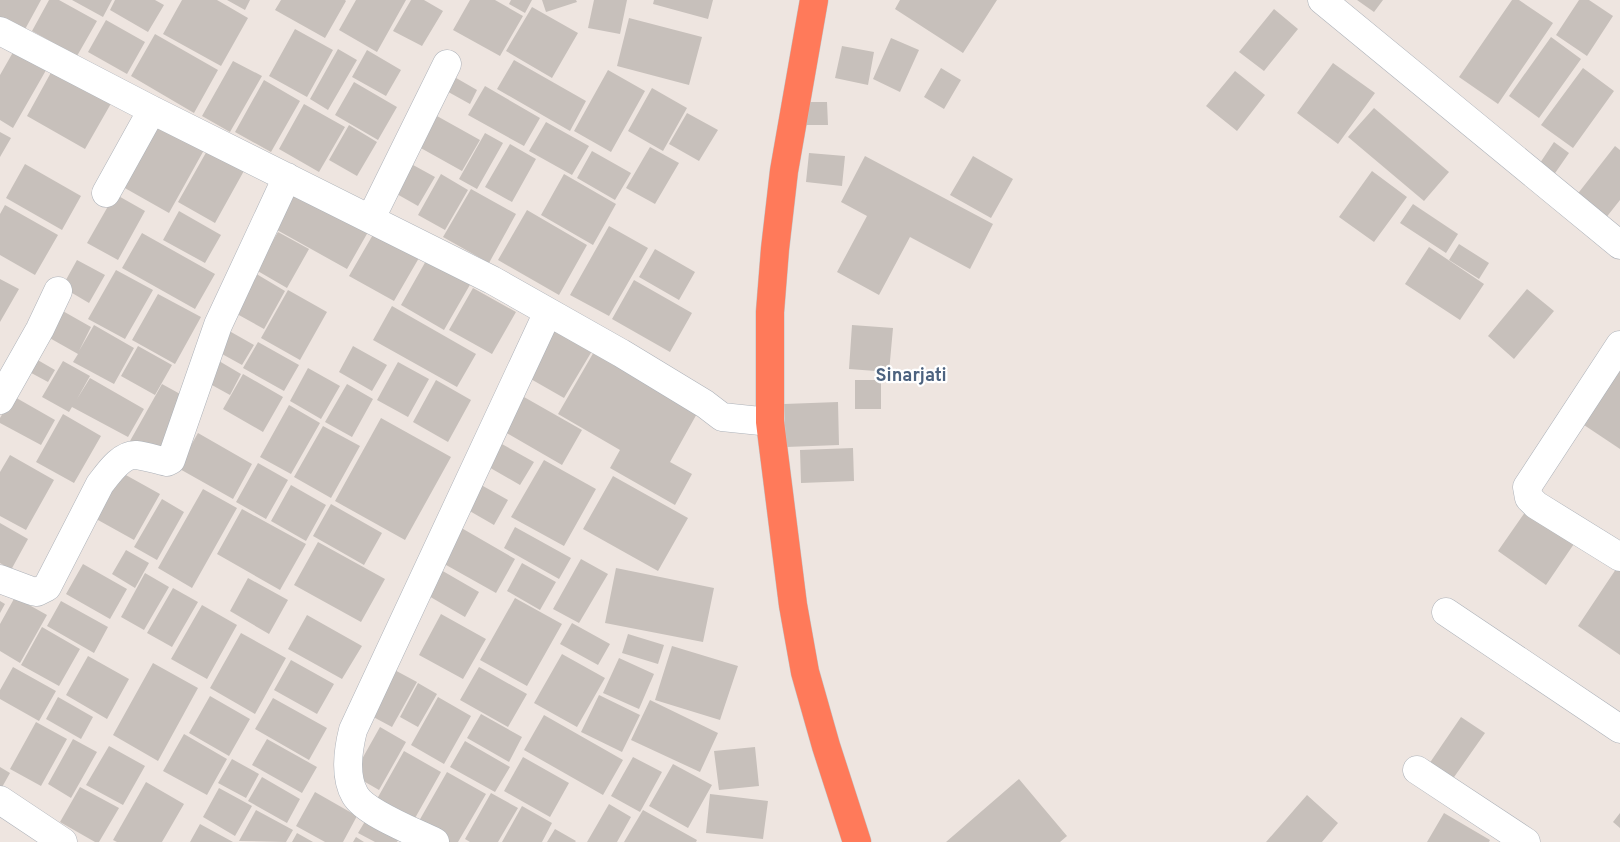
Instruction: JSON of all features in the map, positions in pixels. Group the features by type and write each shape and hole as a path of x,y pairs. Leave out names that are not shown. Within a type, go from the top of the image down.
{"highway":[{"path":"814,0 784,171 775,249 770,312 770,422 792,605 805,672 826,746 857,842"}],"street":[{"path":"1322,0 1620,245"},
{"path":"0,31 152,110 492,280 621,353 722,417 770,422"},
{"path":"371,218 448,64"},
{"path":"106,193 152,110"},
{"path":"0,579 37,592 47,587 100,484 111,470 124,458 134,454 167,462 171,460 218,325 287,177"},
{"path":"0,400 40,329 58,291"},
{"path":"435,842 379,815 358,800 354,794 350,778 349,746 353,730 548,312"},
{"path":"1620,345 1528,487 1529,498 1536,505 1620,557"},
{"path":"1446,612 1620,729"},
{"path":"1417,770 1526,842"},
{"path":"0,800 63,842"}],"building":[{"path":"0,0 41,0 23,33 0,20"},
{"path":"49,0 59,0 97,21 77,56 32,31"},
{"path":"72,0 112,0 103,17"},
{"path":"115,0 155,0 164,5 148,32 110,10"},
{"path":"182,0 217,0 248,18 221,66 163,34"},
{"path":"227,0 250,0 245,10"},
{"path":"281,0 346,1 325,38 275,10"},
{"path":"356,0 406,0 377,52 339,30"},
{"path":"411,0 424,0 443,11 422,46 393,31"},
{"path":"470,0 495,0 523,16 500,56 453,30"},
{"path":"511,0 532,0 525,13 509,4"},
{"path":"542,0 576,0 577,2 546,12"},
{"path":"594,0 627,0 620,34 588,28"},
{"path":"654,0 713,0 708,19 653,4"},
{"path":"900,0 997,0 963,53 895,9"},
{"path":"1357,0 1383,0 1374,12"},
{"path":"1512,0 1519,0 1553,23 1498,104 1459,77"},
{"path":"1579,0 1589,0 1613,16 1587,56 1556,35"},
{"path":"532,7 578,33 552,78 506,51"},
{"path":"1274,9 1298,29 1264,71 1239,52"},
{"path":"629,18 702,37 689,85 617,66"},
{"path":"106,20 145,42 127,74 88,52"},
{"path":"295,29 333,50 307,97 269,76"},
{"path":"155,34 218,70 194,113 131,76"},
{"path":"1551,37 1581,59 1539,118 1509,96"},
{"path":"891,38 919,50 900,92 873,79"},
{"path":"842,46 874,52 868,85 835,78"},
{"path":"16,47 49,65 13,128 0,120 0,75"},
{"path":"338,49 357,60 328,110 310,99"},
{"path":"367,50 401,70 386,96 352,77"},
{"path":"514,60 586,101 570,131 497,89"},
{"path":"233,61 262,76 230,132 202,116"},
{"path":"1333,63 1375,93 1338,144 1297,113"},
{"path":"54,67 113,100 85,149 27,116"},
{"path":"941,68 961,80 944,109 924,97"},
{"path":"1583,68 1614,91 1573,148 1541,125"},
{"path":"608,70 645,91 611,152 574,131"},
{"path":"1235,71 1265,95 1237,131 1206,106"},
{"path":"451,75 477,90 470,104 443,89"},
{"path":"264,80 300,101 271,152 235,132"},
{"path":"354,82 397,107 378,140 335,115"},
{"path":"485,86 540,118 524,146 468,115"},
{"path":"652,88 687,108 663,151 628,131"},
{"path":"802,102 827,102 828,125 802,125"},
{"path":"304,104 345,127 319,172 279,149"},
{"path":"1374,108 1449,172 1424,201 1348,137"},
{"path":"428,111 480,140 462,171 410,142"},
{"path":"687,113 718,130 699,161 669,144"},
{"path":"546,122 589,146 572,175 529,151"},
{"path":"158,125 204,150 169,213 123,187"},
{"path":"349,125 377,142 357,176 329,160"},
{"path":"0,132 11,138 0,157"},
{"path":"485,133 503,143 477,189 459,179"},
{"path":"1554,142 1569,153 1551,179 1536,169"},
{"path":"510,144 536,159 512,202 485,187"},
{"path":"1615,146 1620,150 1620,200 1605,219 1576,196"},
{"path":"650,147 679,163 655,204 626,188"},
{"path":"208,149 245,169 215,223 178,202"},
{"path":"592,151 631,173 615,200 577,178"},
{"path":"809,153 845,156 842,186 806,182"},
{"path":"865,156 993,224 970,269 910,237 879,295 837,272 867,216 841,202"},
{"path":"973,156 1013,179 991,218 950,195"},
{"path":"404,160 435,177 418,206 388,189"},
{"path":"25,164 81,196 62,230 6,198"},
{"path":"1372,171 1407,197 1374,242 1339,217"},
{"path":"441,174 468,190 445,230 418,215"},
{"path":"564,174 616,204 593,245 541,215"},
{"path":"293,181 372,225 347,269 268,225"},
{"path":"471,189 516,214 489,263 443,237"},
{"path":"115,194 145,211 118,260 87,243"},
{"path":"1413,204 1458,234 1446,253 1400,223"},
{"path":"5,205 58,235 35,275 0,255 0,214"},
{"path":"527,210 587,245 559,295 498,260"},
{"path":"179,211 221,235 205,263 163,240"},
{"path":"378,226 423,251 394,301 349,276"},
{"path":"609,226 648,248 609,316 570,295"},
{"path":"278,232 309,249 287,288 256,270"},
{"path":"142,233 215,274 195,309 122,268"},
{"path":"1459,244 1489,263 1479,279 1449,260"},
{"path":"1429,247 1484,284 1460,320 1405,284"},
{"path":"655,249 695,272 679,300 639,277"},
{"path":"431,252 475,276 444,330 401,305"},
{"path":"77,260 105,275 89,303 62,287"},
{"path":"116,270 153,290 125,339 88,319"},
{"path":"250,270 285,291 264,329 228,309"},
{"path":"0,279 19,289 0,322"},
{"path":"634,280 692,313 670,352 612,319"},
{"path":"473,288 516,312 492,354 449,330"},
{"path":"1527,289 1554,311 1514,359 1488,336"},
{"path":"288,290 327,312 300,360 261,338"},
{"path":"158,294 201,317 175,364 132,340"},
{"path":"54,306 91,327 79,351 94,325 134,348 114,384 73,362 78,354 39,332"},
{"path":"392,306 476,354 457,387 373,340"},
{"path":"852,325 893,328 889,372 849,369"},
{"path":"549,327 592,351 564,398 522,374"},
{"path":"224,328 254,345 242,365 213,349"},
{"path":"258,342 299,365 284,391 243,368"},
{"path":"138,346 172,365 155,395 121,376"},
{"path":"353,346 387,365 372,391 339,372"},
{"path":"595,350 699,410 670,462 692,474 675,505 610,468 620,450 558,414"},
{"path":"29,355 55,370 48,382 22,368"},
{"path":"214,358 241,374 230,395 201,379"},
{"path":"63,361 90,376 77,399 90,378 144,409 128,437 72,407 69,412 42,397"},
{"path":"398,362 429,379 408,417 377,400"},
{"path":"1620,364 1620,449 1581,423"},
{"path":"308,368 340,386 321,419 290,401"},
{"path":"243,374 283,397 263,432 223,409"},
{"path":"436,380 471,400 448,442 413,422"},
{"path":"855,380 881,380 881,409 855,409"},
{"path":"162,384 191,400 159,457 130,441"},
{"path":"347,384 373,399 352,437 325,422"},
{"path":"517,393 582,430 562,465 498,428"},
{"path":"13,396 55,420 41,445 0,423 0,418"},
{"path":"838,402 839,445 786,447 784,404"},
{"path":"289,405 320,423 291,474 260,457"},
{"path":"63,414 101,436 74,483 36,462"},
{"path":"381,418 451,457 405,540 335,501"},
{"path":"323,426 360,446 331,498 294,477"},
{"path":"198,433 252,464 233,499 178,468"},
{"path":"493,439 534,462 520,485 480,462"},
{"path":"853,448 854,481 801,483 800,450"},
{"path":"10,455 54,480 26,530 0,516 0,472"},
{"path":"544,460 596,489 564,546 511,517"},
{"path":"258,463 288,480 266,519 236,502"},
{"path":"115,469 160,494 134,540 89,515"},
{"path":"613,476 688,518 658,571 583,529"},
{"path":"474,481 508,500 494,525 461,506"},
{"path":"291,485 326,505 306,541 271,521"},
{"path":"203,489 237,508 192,588 158,568"},
{"path":"162,499 184,512 157,560 134,547"},
{"path":"331,504 382,533 364,565 313,536"},
{"path":"1530,505 1578,538 1546,585 1498,551"},
{"path":"242,509 306,544 280,590 217,554"},
{"path":"0,523 28,539 11,570 0,563"},
{"path":"458,526 515,559 496,593 439,561"},
{"path":"515,527 571,558 559,579 504,548"},
{"path":"318,542 385,579 361,622 294,585"},
{"path":"126,550 149,563 135,588 112,574"},
{"path":"581,559 608,574 579,623 553,609"},
{"path":"522,563 556,582 540,610 507,591"},
{"path":"1620,563 1620,655 1578,626"},
{"path":"83,564 127,589 110,619 66,594"},
{"path":"616,568 714,588 703,642 605,623"},
{"path":"441,570 479,592 465,617 427,595"},
{"path":"145,573 169,587 144,630 121,617"},
{"path":"248,578 288,600 269,634 230,611"},
{"path":"173,588 198,602 172,647 147,633"},
{"path":"15,597 47,615 20,663 0,651 0,624"},
{"path":"515,598 562,624 527,686 480,660"},
{"path":"0,601 5,604 0,613"},
{"path":"61,601 108,627 94,653 47,626"},
{"path":"202,605 237,625 207,679 171,659"},
{"path":"441,614 486,639 463,679 419,655"},
{"path":"307,615 362,646 342,679 288,649"},
{"path":"572,623 610,644 598,665 560,644"},
{"path":"42,627 80,649 59,686 21,665"},
{"path":"241,633 286,658 255,714 210,688"},
{"path":"628,634 664,645 658,664 622,653"},
{"path":"672,646 738,666 720,720 655,700"},
{"path":"562,654 605,678 577,727 534,703"},
{"path":"88,656 129,679 107,719 66,695"},
{"path":"619,658 654,674 639,709 603,693"},
{"path":"291,660 334,684 317,714 274,690"},
{"path":"153,663 198,688 158,761 113,735"},
{"path":"13,667 56,691 39,721 0,699 0,690"},
{"path":"389,667 417,682 392,727 364,712"},
{"path":"479,667 527,694 508,727 460,700"},
{"path":"418,683 437,694 418,727 400,717"},
{"path":"599,695 640,715 622,752 581,732"},
{"path":"210,696 250,719 229,756 189,733"},
{"path":"58,697 93,717 81,739 46,719"},
{"path":"438,697 471,716 444,764 411,745"},
{"path":"273,698 327,728 309,760 255,729"},
{"path":"650,700 718,733 700,772 631,740"},
{"path":"481,714 522,737 509,762 467,738"},
{"path":"544,715 623,760 603,795 524,750"},
{"path":"1461,717 1485,733 1452,780 1429,764"},
{"path":"36,722 67,739 41,786 10,769"},
{"path":"380,727 406,742 379,790 353,775"},
{"path":"184,734 227,759 207,795 163,771"},
{"path":"73,739 97,752 71,798 48,784"},
{"path":"267,739 317,767 302,793 252,765"},
{"path":"465,741 510,767 495,792 450,767"},
{"path":"109,746 145,766 123,805 86,785"},
{"path":"755,747 759,786 719,790 714,751"},
{"path":"404,751 441,772 410,827 373,806"},
{"path":"523,757 569,783 550,817 504,791"},
{"path":"633,757 662,772 640,812 611,796"},
{"path":"232,759 259,774 246,798 218,783"},
{"path":"673,764 712,785 688,828 649,806"},
{"path":"0,767 10,773 1,789 0,789"},
{"path":"447,772 486,794 458,842 440,842 415,828"},
{"path":"262,777 300,799 287,823 248,801"},
{"path":"1019,779 1067,836 1060,842 946,842"},
{"path":"146,782 184,804 162,842 117,842 113,840"},
{"path":"80,787 119,808 99,842 95,842 60,822"},
{"path":"219,788 252,806 235,836 203,817"},
{"path":"315,792 357,816 343,842 325,842 296,826"},
{"path":"491,793 518,808 498,842 470,842 465,839"},
{"path":"710,794 768,801 763,839 706,833"},
{"path":"1307,795 1338,823 1322,842 1266,842"},
{"path":"609,804 631,817 617,842 587,842"},
{"path":"522,806 552,823 542,842 502,842"},
{"path":"256,810 293,830 286,842 239,841"},
{"path":"643,810 697,840 696,842 624,842"},
{"path":"370,813 403,831 397,842 375,842 358,833"},
{"path":"1444,813 1490,840 1489,842 1427,842"},
{"path":"1620,813 1620,828 1613,822"},
{"path":"200,824 233,842 190,842"},
{"path":"555,829 576,841 547,842"},
{"path":"297,833 313,842 292,842"},
{"path":"356,837 364,842 353,842"}],"district":[{"name":"Sinarjati","path":"911,375"}]}
